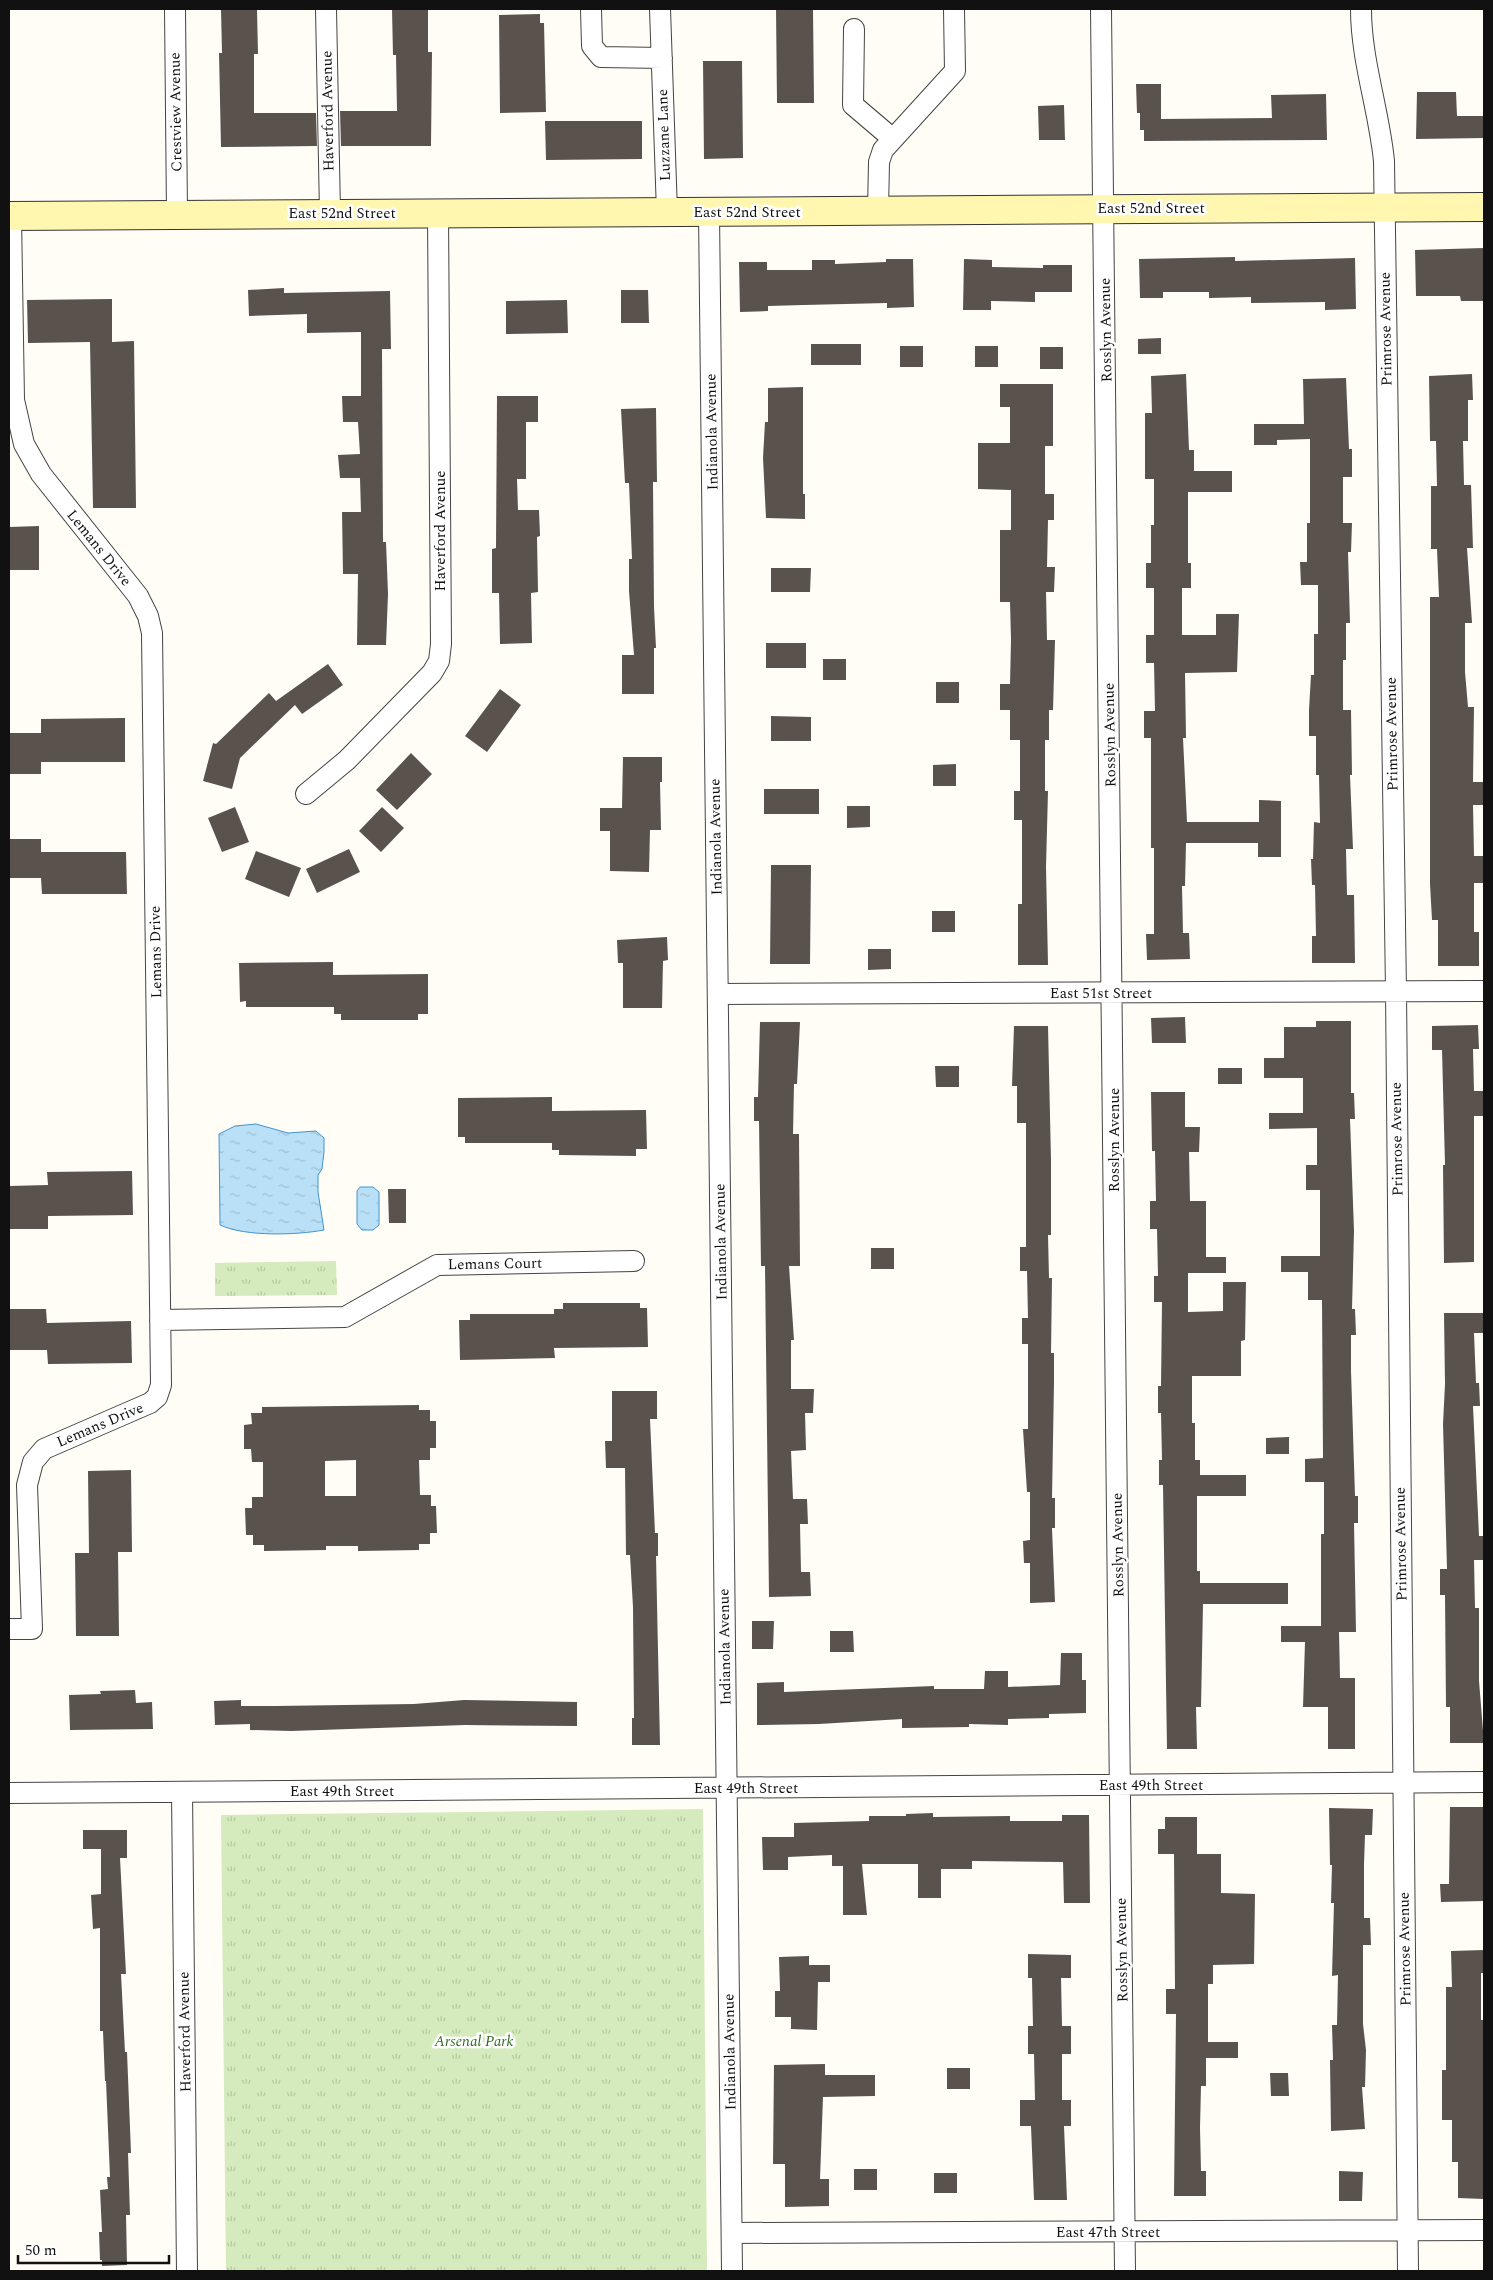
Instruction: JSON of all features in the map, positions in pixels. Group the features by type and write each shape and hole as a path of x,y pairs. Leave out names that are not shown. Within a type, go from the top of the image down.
{"street":[{"name":"Crestview Avenue","path":"175,9 178,215"},
{"name":"Haverford Avenue","path":"326,9 330,213"},
{"path":"591,9 592,46 601,57 662,58"},
{"name":"Luzzane Lane","path":"660,9 667,212"},
{"path":"878,211 879,162 883,150 955,71 954,9"},
{"name":"Rosslyn Avenue","path":"1101,9 1113,992 1125,2271"},
{"name":"Primrose Avenue","path":"1361,9 1364,49 1381,132 1384,209 1396,991 1408,2271"},
{"path":"854,29 853,105 893,138"},
{"name":"East 52nd Street","path":"10,216 1484,207"},
{"name":"Indianola Avenue","path":"709,212 732,2271"},
{"name":"Haverford Avenue","path":"306,794 347,760 426,680 435,669 440,656 438,213"},
{"name":"Lemans Drive","path":"9,1629 32,1629 27,1485 32,1462 44,1449 145,1406 157,1397 161,1385 152,633 148,616 138,596 40,474 24,444 14,400 10,216"},
{"name":"East 51st Street","path":"718,994 1484,991"},
{"name":"Lemans Court","path":"160,1320 346,1317 437,1265 634,1261"},
{"name":"East 49th Street","path":"9,1793 1484,1782"},
{"name":"Haverford Avenue","path":"182,1792 188,2271"},
{"name":"East 47th Street","path":"732,2233 1484,2230"}],"green space":[{"path":"336,1261 337,1295 215,1296 215,1263"},
{"name":"Arsenal Park","path":"703,1809 707,2271 226,2271 221,1815"}],"water":[{"path":"256,1124 288,1133 316,1131 324,1138 322,1169 318,1175 318,1192 324,1230 272,1234 243,1232 220,1225 219,1134 235,1126"},
{"path":"360,1187 373,1187 379,1192 379,1225 373,1230 362,1230 357,1224 357,1191"}],"building":[{"path":"221,9 257,9 258,54 254,54 254,113 316,113 317,146 221,147 219,53 222,53"},
{"path":"392,9 428,9 428,52 432,52 431,146 341,146 340,111 397,111 396,55 393,55"},
{"path":"776,9 813,9 814,103 777,103"},
{"path":"540,14 540,23 544,23 546,112 500,113 499,15"},
{"path":"703,61 742,61 743,158 704,159"},
{"path":"1136,84 1161,84 1161,119 1272,118 1271,95 1326,94 1327,140 1144,141 1144,130 1140,130 1140,113 1137,113"},
{"path":"1417,92 1456,92 1457,116 1484,116 1484,138 1416,139"},
{"path":"1064,105 1065,140 1039,140 1038,106"},
{"path":"545,121 642,121 642,159 546,160"},
{"path":"1484,248 1484,301 1461,301 1460,296 1416,296 1415,250"},
{"path":"1235,257 1235,261 1355,258 1356,309 1325,310 1325,302 1251,303 1251,297 1209,298 1209,292 1163,292 1163,298 1140,298 1139,259"},
{"path":"886,259 913,259 914,307 887,308 887,303 768,306 768,311 740,312 739,262 767,262 767,270 812,270 812,260 835,260 835,264 886,262"},
{"path":"964,259 992,260 992,267 1043,268 1043,265 1072,265 1072,292 1035,292 1035,302 991,301 991,310 963,310"},
{"path":"284,288 284,293 390,291 391,349 382,349 383,542 386,542 388,594 386,645 357,645 358,574 343,574 342,512 361,512 360,478 340,478 338,455 360,454 358,422 343,422 342,396 361,396 361,332 307,333 307,314 249,316 248,290"},
{"path":"621,290 648,290 649,323 621,323"},
{"path":"112,299 112,342 134,341 136,508 93,508 90,342 28,343 27,300"},
{"path":"567,300 568,333 506,334 506,301"},
{"path":"1161,338 1161,354 1138,354 1138,339"},
{"path":"811,344 861,344 861,365 811,365"},
{"path":"900,346 923,346 923,367 900,367"},
{"path":"975,346 998,346 998,367 975,367"},
{"path":"1040,347 1063,347 1063,369 1040,369"},
{"path":"1186,374 1189,450 1194,450 1194,471 1232,471 1232,492 1188,492 1188,563 1191,563 1191,588 1182,588 1182,635 1216,635 1216,614 1239,614 1237,672 1185,673 1186,738 1183,738 1187,822 1259,822 1259,800 1281,801 1281,857 1258,857 1258,843 1186,843 1185,886 1182,886 1183,933 1189,933 1190,959 1147,960 1146,934 1154,934 1154,848 1151,848 1151,738 1144,738 1144,711 1155,711 1154,663 1146,663 1146,635 1154,635 1154,588 1146,588 1146,563 1151,563 1151,525 1154,525 1154,479 1145,479 1145,413 1152,413 1151,376"},
{"path":"1472,374 1473,400 1468,400 1468,441 1463,441 1464,485 1471,485 1473,548 1467,548 1472,623 1465,623 1465,672 1468,707 1474,707 1473,782 1484,782 1484,805 1473,805 1474,856 1484,856 1484,883 1474,883 1474,932 1479,932 1479,966 1438,966 1438,920 1432,920 1430,884 1430,597 1439,597 1437,549 1431,549 1431,486 1437,486 1436,441 1430,441 1429,376"},
{"path":"1346,378 1349,449 1352,449 1352,477 1343,477 1343,523 1352,523 1351,552 1348,552 1350,623 1346,623 1346,660 1343,660 1343,710 1351,710 1352,775 1350,775 1353,849 1346,849 1347,895 1354,895 1355,963 1312,963 1312,936 1316,936 1315,885 1312,885 1311,859 1313,859 1314,822 1320,823 1319,775 1316,775 1316,736 1309,736 1309,710 1311,675 1314,675 1314,634 1318,634 1318,585 1301,585 1300,562 1307,562 1307,523 1310,523 1310,439 1277,440 1277,445 1254,445 1254,424 1304,424 1303,379"},
{"path":"1000,384 1053,384 1053,446 1045,446 1045,494 1054,494 1054,520 1048,520 1047,567 1055,567 1054,592 1046,592 1047,640 1055,640 1053,710 1049,710 1049,740 1045,740 1045,791 1048,791 1046,867 1048,965 1018,965 1018,904 1022,904 1022,820 1014,820 1014,791 1020,791 1020,740 1010,740 1010,710 1000,710 1000,684 1010,684 1011,640 1010,602 1000,602 1000,530 1011,530 1011,490 978,489 978,443 1010,443 1010,407 1000,407"},
{"path":"803,387 803,494 805,494 805,519 766,518 763,458 765,422 768,422 768,388"},
{"path":"497,396 538,396 538,422 526,422 526,479 517,479 518,510 539,510 540,536 537,537 538,592 531,593 532,643 500,644 499,593 492,593 492,549 496,548"},
{"path":"656,408 657,482 653,482 656,648 654,648 654,694 622,694 622,655 634,655 629,591 629,559 632,559 629,483 625,483 621,409"},
{"path":"39,526 39,570 9,570 9,527"},
{"path":"771,568 811,568 810,592 771,592"},
{"path":"766,643 806,643 806,668 766,668"},
{"path":"823,659 846,659 846,680 823,680"},
{"path":"328,664 343,685 302,714 295,705 240,758 232,789 203,781 213,743 216,744 269,693 276,701"},
{"path":"936,682 959,682 959,703 936,703"},
{"path":"500,689 521,705 487,752 465,736"},
{"path":"771,716 811,717 811,741 771,741"},
{"path":"125,718 125,762 41,762 41,774 9,774 9,733 41,733 41,719"},
{"path":"411,753 432,774 397,810 376,790"},
{"path":"623,757 662,757 662,782 660,782 661,830 650,830 649,872 610,871 610,831 600,831 600,808 622,808"},
{"path":"956,764 956,786 933,786 933,765"},
{"path":"764,789 819,789 819,814 764,814"},
{"path":"847,806 870,806 870,827 847,828"},
{"path":"235,807 249,842 222,852 208,818"},
{"path":"382,807 404,828 381,852 359,831"},
{"path":"9,839 41,839 41,852 126,852 127,894 42,894 41,878 9,878"},
{"path":"349,849 360,872 317,893 306,869"},
{"path":"256,851 301,868 289,897 245,879"},
{"path":"771,865 811,865 810,964 770,964"},
{"path":"932,911 955,911 955,932 932,932"},
{"path":"667,937 668,960 663,961 662,1008 623,1008 623,963 618,963 617,940"},
{"path":"868,949 891,949 891,969 868,970"},
{"path":"333,962 333,975 428,974 428,1014 418,1014 418,1020 341,1020 341,1014 334,1014 334,1007 246,1007 246,1001 240,1002 239,963"},
{"path":"1185,1017 1186,1043 1152,1043 1151,1018"},
{"path":"1316,1021 1351,1021 1351,1093 1354,1093 1355,1119 1350,1119 1354,1231 1352,1309 1355,1309 1356,1335 1351,1335 1351,1371 1355,1496 1358,1496 1358,1523 1354,1523 1356,1632 1339,1632 1340,1678 1355,1678 1355,1749 1328,1749 1328,1707 1303,1707 1305,1642 1281,1642 1281,1626 1321,1626 1321,1534 1324,1534 1324,1482 1305,1482 1305,1459 1323,1458 1322,1300 1308,1300 1308,1272 1281,1272 1281,1256 1320,1256 1320,1190 1306,1190 1306,1165 1317,1165 1317,1128 1269,1129 1269,1113 1303,1113 1303,1078 1264,1078 1264,1058 1284,1058 1284,1027 1316,1027"},
{"path":"760,1022 800,1022 797,1084 794,1084 793,1134 799,1134 800,1266 789,1266 794,1340 791,1340 791,1389 814,1389 813,1413 805,1413 806,1450 791,1451 793,1499 807,1499 808,1524 800,1524 801,1572 810,1572 811,1596 769,1597 765,1266 761,1266 759,1121 754,1121 754,1097 758,1097"},
{"path":"1478,1025 1479,1049 1473,1049 1474,1091 1484,1091 1484,1116 1474,1116 1474,1262 1444,1263 1443,1165 1445,1165 1442,1050 1432,1050 1432,1026"},
{"path":"1014,1026 1048,1026 1051,1235 1048,1235 1049,1278 1052,1278 1051,1353 1054,1353 1052,1498 1055,1498 1055,1528 1052,1528 1055,1602 1030,1603 1030,1563 1024,1563 1023,1541 1030,1540 1030,1492 1027,1492 1023,1429 1028,1429 1028,1344 1022,1344 1022,1318 1028,1318 1027,1271 1020,1271 1020,1247 1026,1247 1026,1123 1017,1123 1017,1086 1012,1086"},
{"path":"935,1066 959,1066 959,1087 936,1087"},
{"path":"1218,1068 1242,1068 1242,1084 1218,1084"},
{"path":"1151,1092 1185,1092 1185,1127 1200,1127 1199,1152 1189,1152 1190,1201 1206,1201 1206,1257 1226,1257 1226,1273 1188,1273 1188,1312 1223,1311 1223,1282 1246,1282 1245,1340 1241,1341 1241,1376 1192,1376 1192,1423 1195,1423 1195,1460 1200,1460 1200,1475 1246,1475 1246,1496 1197,1496 1197,1571 1200,1571 1200,1583 1288,1583 1288,1604 1203,1604 1201,1707 1196,1707 1197,1749 1167,1749 1163,1485 1159,1485 1159,1460 1162,1460 1161,1413 1158,1413 1158,1386 1161,1386 1162,1302 1154,1302 1154,1276 1158,1276 1157,1229 1150,1229 1150,1201 1156,1201 1155,1151 1152,1151"},
{"path":"552,1097 552,1111 646,1110 647,1149 636,1149 636,1156 559,1155 559,1150 552,1150 552,1143 465,1143 465,1137 458,1137 458,1098"},
{"path":"132,1171 133,1215 48,1216 48,1229 9,1229 9,1186 48,1185 47,1172"},
{"path":"388,1189 406,1189 406,1223 389,1223"},
{"path":"871,1248 894,1248 894,1269 871,1269"},
{"path":"563,1303 640,1303 640,1308 647,1308 648,1347 554,1348 555,1358 460,1360 459,1320 470,1320 470,1314 554,1314 554,1309 563,1309"},
{"path":"9,1309 46,1309 47,1323 131,1321 132,1363 48,1364 47,1350 9,1350"},
{"path":"1444,1313 1484,1313 1484,1333 1474,1333 1476,1383 1479,1383 1480,1406 1473,1406 1479,1536 1483,1536 1484,1560 1474,1560 1475,1608 1479,1608 1479,1681 1484,1743 1450,1743 1450,1707 1446,1707 1445,1595 1440,1595 1440,1569 1447,1569 1443,1424 1445,1384"},
{"path":"612,1391 657,1391 657,1419 650,1419 655,1533 658,1533 658,1556 656,1556 660,1745 632,1745 632,1718 634,1718 633,1607 630,1555 626,1555 625,1468 606,1468 605,1441 612,1441"},
{"path":"419,1405 419,1410 430,1410 430,1421 436,1421 436,1448 430,1448 430,1460 419,1460 420,1495 431,1495 431,1506 436,1506 437,1533 430,1533 430,1544 419,1544 419,1550 358,1551 358,1546 326,1546 326,1550 264,1551 264,1545 253,1545 253,1535 246,1535 245,1508 252,1508 252,1497 263,1497 263,1462 252,1462 251,1449 244,1449 244,1425 252,1424 251,1413 262,1413 262,1407","holes":["356,1460 356,1496 325,1496 325,1461"]},
{"path":"1289,1437 1289,1454 1266,1454 1266,1438"},
{"path":"131,1470 132,1552 118,1552 119,1636 76,1636 75,1553 89,1553 88,1471"},
{"path":"752,1621 774,1621 773,1649 752,1649"},
{"path":"830,1631 853,1631 854,1652 830,1652"},
{"path":"1061,1653 1082,1653 1082,1680 1086,1680 1086,1713 1049,1714 1049,1718 1008,1719 1008,1725 969,1724 969,1727 902,1728 902,1719 819,1724 757,1725 757,1683 784,1682 784,1692 934,1686 934,1689 984,1689 985,1671 1008,1671 1008,1687 1060,1685"},
{"path":"135,1690 136,1703 152,1702 153,1729 70,1730 69,1695 101,1694 100,1691"},
{"path":"241,1700 241,1706 414,1704 464,1700 577,1702 577,1726 465,1725 291,1731 250,1730 250,1724 215,1725 214,1701"},
{"path":"1450,1807 1484,1807 1484,1901 1441,1902 1440,1884 1449,1884"},
{"path":"1329,1808 1373,1809 1372,1835 1365,1835 1364,1864 1364,1918 1370,1918 1371,1945 1363,1945 1363,2024 1366,2050 1365,2087 1362,2087 1365,2129 1331,2131 1330,2060 1333,2060 1332,2025 1337,2025 1338,1975 1332,1976 1334,1903 1331,1903 1332,1865 1330,1865"},
{"path":"933,1813 933,1817 1010,1816 1010,1821 1062,1821 1062,1815 1089,1815 1090,1903 1064,1903 1063,1862 972,1861 972,1869 941,1869 941,1898 918,1898 918,1864 862,1864 867,1915 843,1915 843,1866 832,1866 832,1855 788,1857 788,1870 763,1870 762,1837 794,1837 794,1823 869,1821 869,1816 906,1816 906,1814"},
{"path":"1165,1817 1197,1817 1197,1854 1221,1854 1221,1893 1255,1894 1254,1964 1213,1965 1213,1984 1208,1984 1208,2042 1238,2042 1238,2058 1206,2058 1206,2086 1201,2086 1200,2128 1201,2171 1206,2171 1206,2196 1174,2196 1176,2014 1166,2014 1166,1989 1175,1989 1174,1854 1158,1854 1158,1829 1165,1829"},
{"path":"83,1830 127,1830 127,1858 120,1858 126,1974 121,1974 125,2052 127,2052 131,2153 128,2153 130,2215 126,2215 127,2265 102,2266 102,2260 100,2260 99,2232 102,2232 100,2190 108,2189 107,2177 110,2177 103,2031 100,2031 100,1928 93,1929 91,1895 101,1894 101,1849 83,1849"},
{"path":"1484,1950 1484,1973 1481,1973 1481,2020 1484,2020 1484,2199 1458,2198 1458,2162 1452,2162 1452,2120 1442,2120 1442,2070 1446,2070 1446,1987 1452,1987 1451,1951"},
{"path":"1028,1954 1071,1955 1071,1978 1061,1978 1062,2026 1071,2026 1071,2054 1062,2054 1062,2100 1071,2100 1071,2126 1064,2126 1067,2200 1034,2200 1031,2126 1020,2126 1020,2100 1035,2100 1034,2054 1028,2054 1028,2026 1033,2026 1032,1978 1028,1978"},
{"path":"809,1956 809,1965 830,1965 830,1982 818,1982 817,2030 791,2029 791,2017 775,2017 775,1991 780,1991 779,1957"},
{"path":"825,2064 825,2075 875,2075 875,2096 823,2097 820,2179 829,2179 829,2206 785,2207 785,2164 773,2164 774,2065"},
{"path":"947,2068 970,2068 970,2089 947,2089"},
{"path":"1270,2073 1288,2073 1289,2096 1271,2096"},
{"path":"854,2169 877,2169 877,2190 854,2190"},
{"path":"1339,2171 1363,2172 1362,2201 1339,2201"},
{"path":"934,2173 957,2173 957,2193 934,2193"}]}
